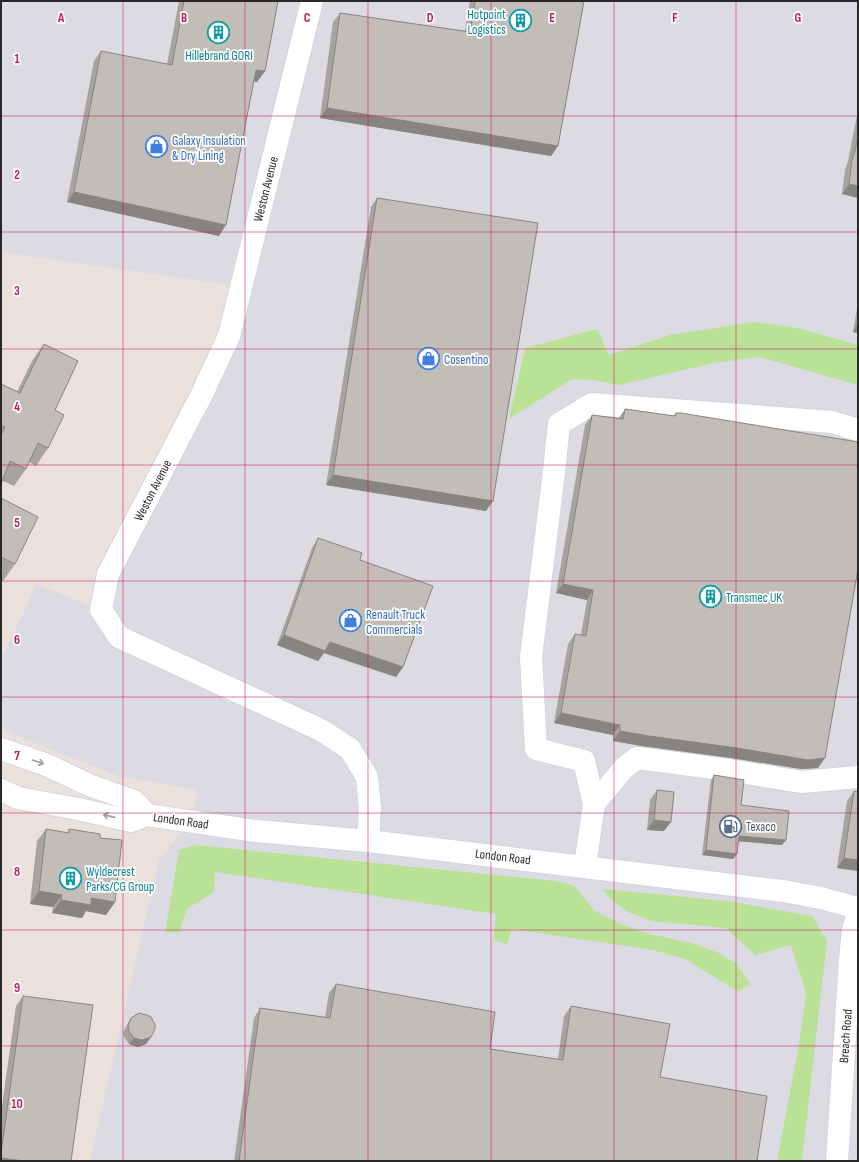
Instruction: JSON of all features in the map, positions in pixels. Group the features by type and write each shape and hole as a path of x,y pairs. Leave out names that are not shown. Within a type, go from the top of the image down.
{"street":[{"name":"Weston Avenue","path":"312,1 228,336 202,394 108,574 101,610 118,637 321,730 350,749 367,777 370,808 368,840"},
{"path":"585,866 594,804 584,761 536,749 531,657 559,424 592,404 832,422 858,430"},
{"name":"London Road","path":"1,749 61,771 89,785 134,801 146,815"},
{"path":"594,804 624,768 637,758 730,770 801,782 858,777"},
{"name":"London Road","path":"1,790 18,798 131,821 146,815 256,831 368,840 783,891 820,898 858,908"},
{"name":"Breach Road","path":"837,1161 850,960 853,930 858,913"}],"shaded area":[{"path":"1,1 858,1 858,1161 90,1161 159,860 191,821 198,790 118,776 15,735 1,727 1,659 37,584 101,610 240,287 1,252"}],"green space":[{"path":"754,322 798,328 858,345 858,385 759,357 714,363 619,385 593,380 572,379 509,419 525,348 597,329 609,355 670,335"},
{"path":"195,845 556,881 569,884 576,888 595,911 621,924 646,933 695,944 719,953 737,964 750,984 739,991 685,959 653,950 512,929 507,944 493,940 496,914 215,872 214,892 187,909 179,933 165,932 179,850"},
{"path":"603,889 727,901 812,916 827,941 802,1161 777,1161 799,1044 806,993 791,945 755,955 726,928 651,921 628,912 611,900"}],"building":[{"name":"Galaxy Insulation & Dry Lining","path":"184,1 278,1 265,71 256,70 226,225 74,192 101,51 172,65"},
{"path":"475,1 584,1 558,146 327,108 340,13 470,32"},
{"path":"858,137 858,186 849,184 852,160"},
{"name":"Cosentino","path":"377,198 538,223 493,501 333,475"},
{"path":"44,344 78,361 55,410 64,415 48,448 38,443 26,469 10,461 1,484 1,435 5,427 1,425 1,384 20,393"},
{"name":"Transmec UK","path":"625,409 675,416 676,413 681,413 858,442 858,569 825,758 808,760 737,748 649,736 620,731 620,725 561,713 575,634 586,636 593,590 563,584 592,415 623,419"},
{"path":"1,498 38,517 15,564 1,557"},
{"name":"Renault Truck Commercials","path":"318,538 362,553 360,560 433,586 403,667 330,642 325,651 284,635"},
{"name":"Texaco","path":"714,775 744,780 741,805 789,811 786,840 739,836 737,854 706,850"},
{"path":"657,790 674,792 671,822 654,820"},
{"path":"854,791 858,792 858,860 844,858"},
{"name":"Wyldecrest Parks/CG Group","path":"46,829 69,833 69,829 100,834 100,838 122,840 115,902 91,898 91,905 61,900 62,895 39,891"},
{"path":"336,984 495,1012 490,1049 563,1060 571,1006 670,1024 660,1077 767,1096 757,1161 239,1161 260,1008 330,1018"},
{"path":"23,996 93,1005 71,1161 24,1161 1,1158"},
{"path":"139,1013 151,1017 155,1025 155,1029 151,1037 142,1040 134,1038 129,1031 128,1026 131,1018"}],"place":[{"name":"Hotpoint Logistics","path":"521,21"},
{"name":"Hillebrand GORI","path":"219,33"},
{"name":"Galaxy Insulation & Dry Lining","path":"157,147"},
{"name":"Cosentino","path":"428,359"},
{"name":"Transmec UK","path":"710,597"},
{"name":"Renault Truck Commercials","path":"351,621"},
{"name":"Texaco","path":"731,826"},
{"name":"Wyldecrest Parks/CG Group","path":"71,878"}]}
